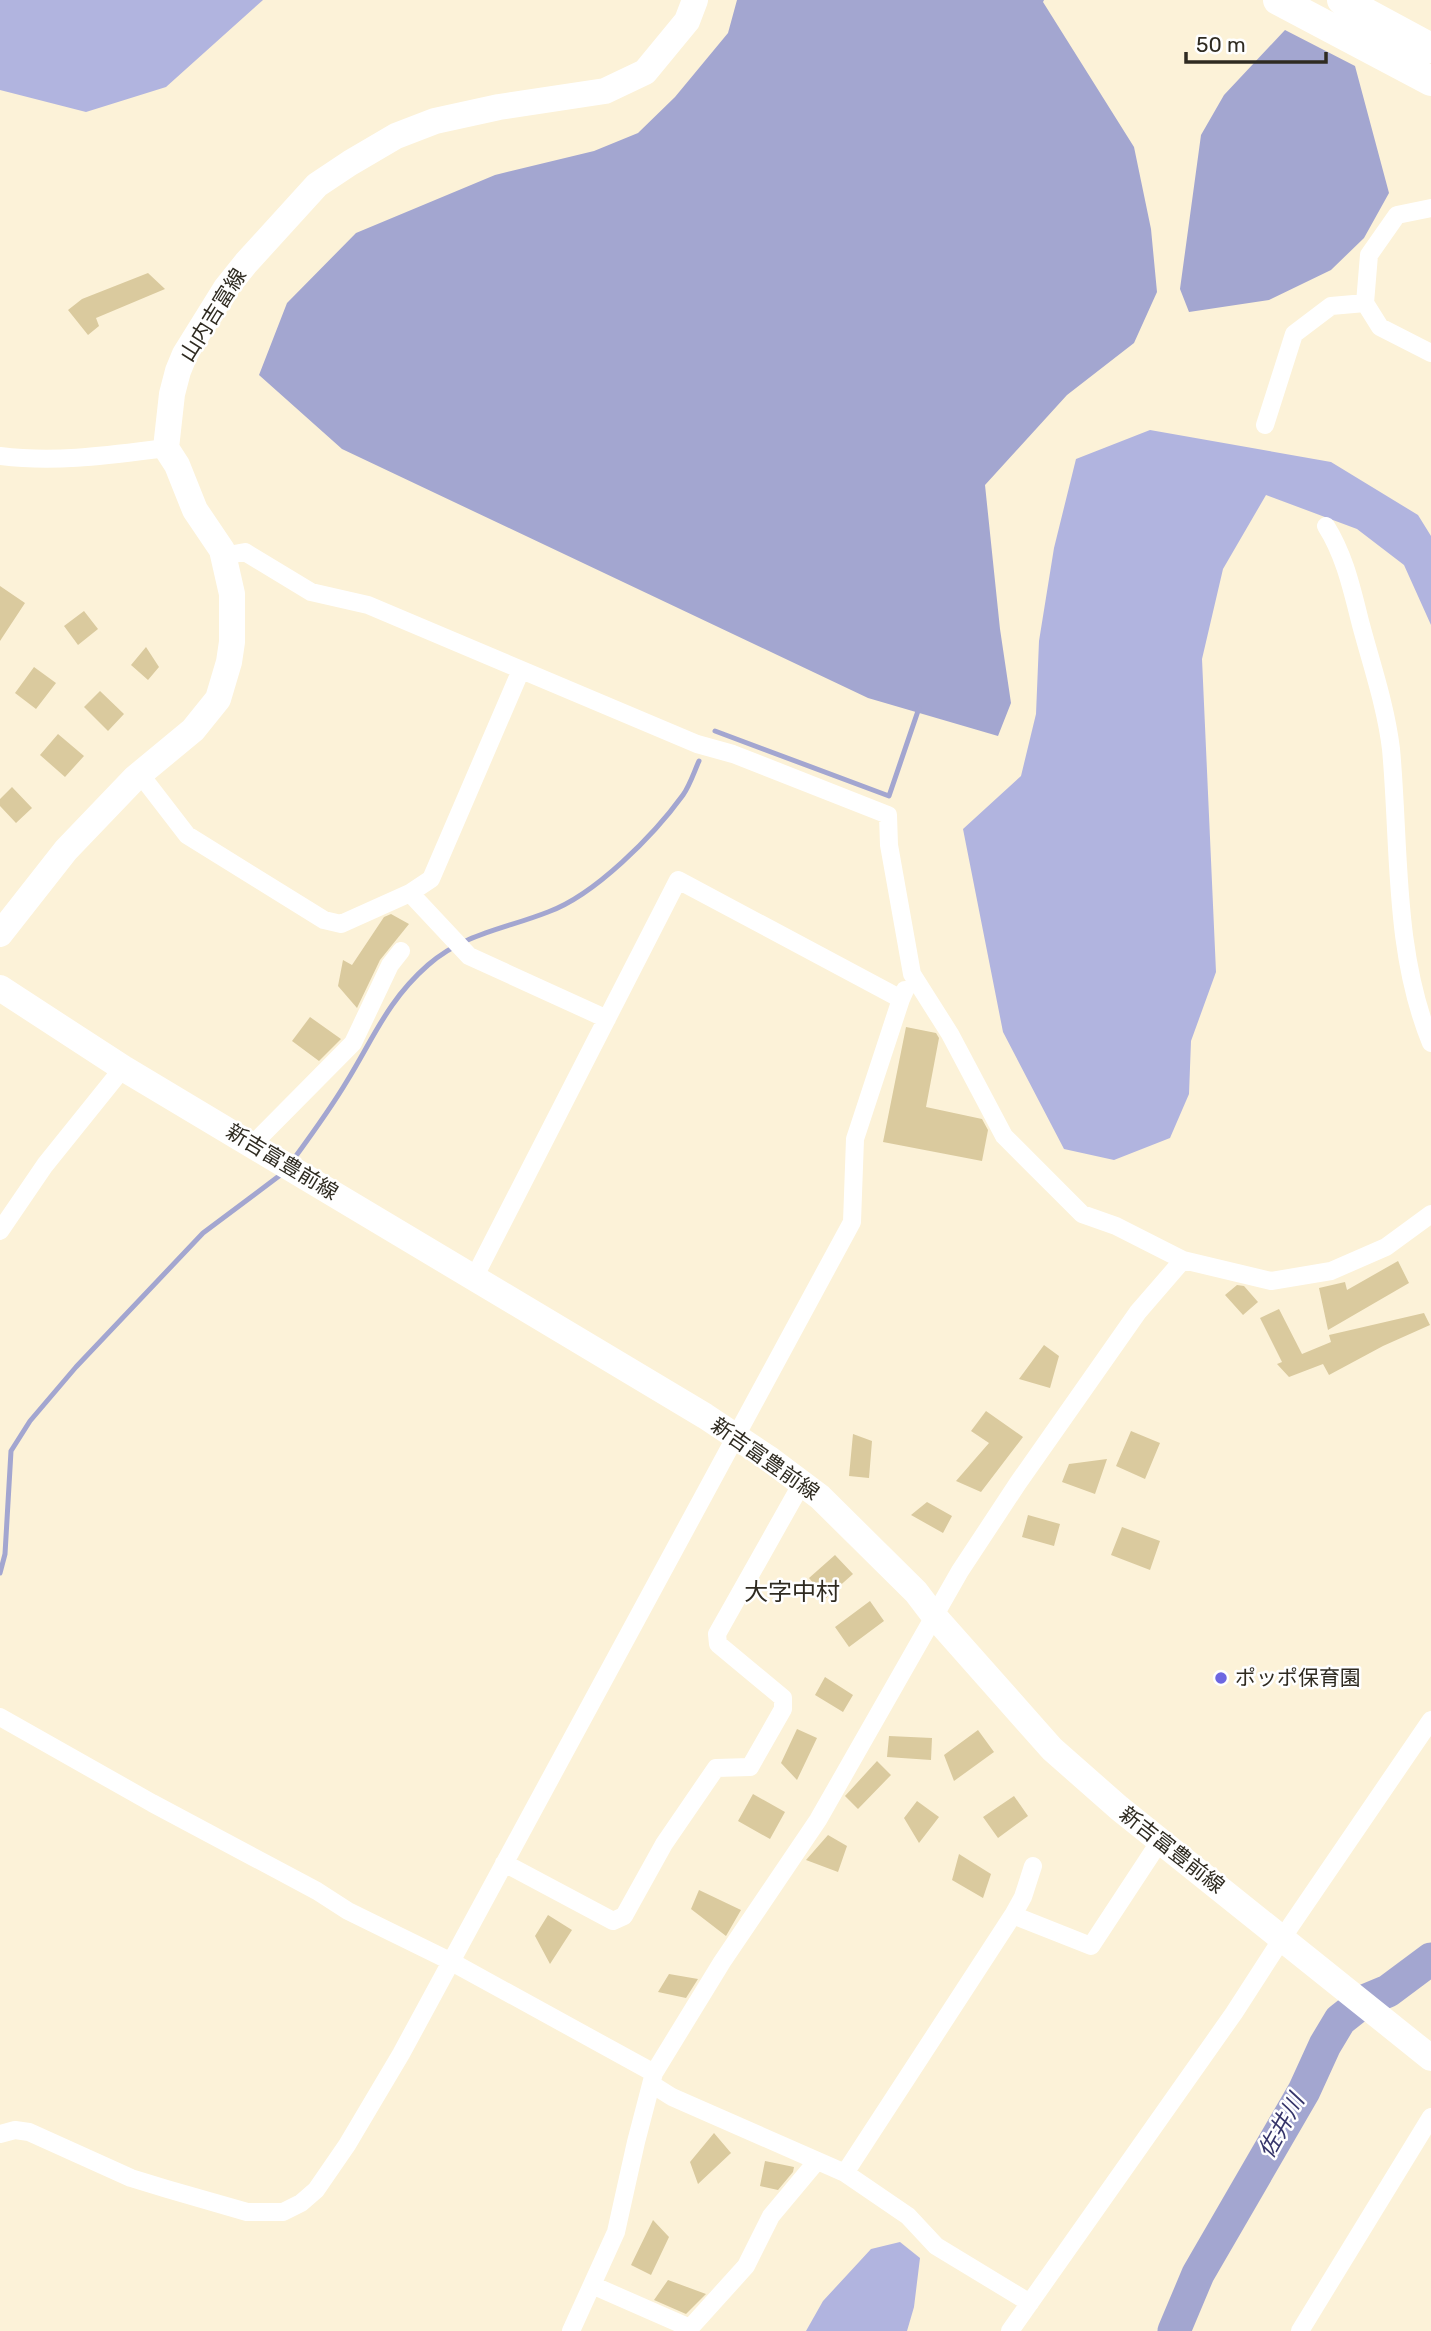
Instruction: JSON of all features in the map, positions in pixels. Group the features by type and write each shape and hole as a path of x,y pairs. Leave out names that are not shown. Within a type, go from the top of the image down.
{"highway":[{"path":"1278,0 1431,81"},
{"path":"1342,0 1431,48"}],"main road":[{"name":"山内吉富線","path":"166,449 172,394 185,354 226,288 317,185 396,135 435,121 499,107 606,91 645,72 687,22 695,0"},
{"path":"0,934 66,850 140,774 193,730 218,699 232,642 232,594 222,550 195,510 177,465 166,449"},
{"name":"新吉富豊前線","path":"0,988 123,1068 705,1416 802,1483 820,1497 916,1592 1052,1749 1119,1808 1431,2058"}],"street":[{"path":"1431,208 1397,215 1369,255 1365,303 1380,327 1431,353"},
{"path":"1265,425 1294,334 1331,306 1365,303"},
{"path":"0,456 29,460 81,459 166,449"},
{"path":"1325,526 1344,562 1385,712 1406,943 1418,1006 1431,1043"},
{"path":"223,556 245,552 311,592 369,605 697,744 733,754 888,815 889,845 912,974 950,1034 1004,1136 1082,1214 1116,1226 1183,1260 1271,1281 1331,1271 1386,1247 1431,1214"},
{"path":"140,774 187,835 324,920 341,924 411,893 431,879 521,670"},
{"path":"474,1278 678,880 901,999"},
{"path":"411,893 468,956 607,1019"},
{"path":"253,1144 353,1044 390,965 401,951"},
{"path":"0,2134 15,2130 29,2132 131,2178 216,2204 256,2213 283,2212 301,2203 316,2190 347,2145 401,2054 852,1222 855,1139 901,999 912,974"},
{"path":"0,1231 45,1165 123,1068"},
{"path":"571,2331 616,2232 653,2079 722,1962 818,1821 960,1571 1138,1312 1155,1289 1183,1260"},
{"path":"504,1863 613,1921 624,1916 664,1844 716,1768 750,1767 783,1709 783,1698 718,1644 717,1634 802,1483"},
{"path":"0,1717 317,1891 348,1911 450,1961 653,2079 672,2097 845,2174 908,2216 936,2246 1030,2304"},
{"path":"1010,2331 1234,2013 1431,1720"},
{"path":"1013,1915 1091,1945 1160,1841"},
{"path":"845,2174 1013,1915 1023,1897 1033,1866"},
{"path":"1300,2331 1431,2117"},
{"path":"592,2285 690,2328 746,2266 771,2216 817,2161"}],"shaded area":[{"path":"0,0 263,0 166,87 86,112 0,90"},
{"path":"737,0 1044,0 1134,147 1151,229 1157,292 1134,343 1067,395 985,485 1000,629 1011,703 998,736 868,698 342,449 259,375 287,303 356,233 495,175 594,151 638,133 675,97 728,33"},
{"path":"1285,30 1355,66 1389,193 1364,238 1331,270 1269,300 1189,312 1180,289 1201,135 1224,95"},
{"path":"1150,430 1331,462 1418,515 1431,536 1431,625 1404,565 1357,529 1266,495 1223,569 1202,659 1216,972 1191,1041 1189,1094 1170,1138 1114,1160 1064,1149 1003,1032 963,829 1021,776 1036,714 1039,641 1054,548 1076,459"},
{"path":"900,2242 920,2258 914,2307 907,2331 806,2331 823,2301 871,2249"}],"building":[{"path":"148,273 165,289 96,318 99,326 88,335 68,310 82,299"},
{"path":"0,586 25,603 0,641"},
{"path":"84,611 98,629 78,645 64,626"},
{"path":"146,647 159,667 148,680 131,665"},
{"path":"34,667 56,683 36,709 15,693"},
{"path":"100,691 124,714 108,731 84,707"},
{"path":"58,734 84,756 65,777 40,755"},
{"path":"12,787 32,808 16,823 0,806 0,799"},
{"path":"391,914 409,924 380,960 357,1008 338,986 343,960 352,965 384,917"},
{"path":"310,1017 341,1039 319,1061 292,1041"},
{"path":"906,1027 936,1033 939,1038 926,1107 982,1119 988,1130 982,1161 883,1142"},
{"path":"1398,1261 1409,1283 1328,1330 1319,1288 1345,1282 1347,1290"},
{"path":"1237,1285 1244,1286 1258,1302 1243,1315 1225,1295"},
{"path":"1279,1309 1302,1354 1331,1342 1329,1335 1424,1313 1430,1325 1329,1375 1323,1364 1289,1377 1277,1364 1282,1362 1260,1318"},
{"path":"1044,1345 1059,1356 1050,1388 1019,1379"},
{"path":"986,1411 1023,1437 981,1492 956,1481 989,1443 971,1431"},
{"path":"1131,1431 1160,1443 1145,1479 1116,1466"},
{"path":"853,1434 872,1441 869,1478 849,1476"},
{"path":"1107,1459 1095,1494 1062,1482 1069,1464"},
{"path":"927,1502 952,1516 943,1533 911,1515"},
{"path":"1028,1515 1060,1524 1054,1546 1022,1537"},
{"path":"1122,1527 1160,1541 1150,1570 1111,1555"},
{"path":"835,1555 853,1574 826,1598 809,1578"},
{"path":"870,1601 884,1621 849,1647 835,1627"},
{"path":"825,1677 853,1695 843,1712 815,1695"},
{"path":"797,1729 817,1738 797,1780 781,1763"},
{"path":"978,1730 994,1752 954,1781 944,1755"},
{"path":"889,1736 932,1738 931,1760 887,1757"},
{"path":"877,1761 891,1775 858,1809 845,1796"},
{"path":"753,1794 785,1812 770,1839 738,1821"},
{"path":"1014,1796 1028,1816 998,1838 983,1817"},
{"path":"917,1801 939,1817 919,1843 904,1818"},
{"path":"828,1835 847,1846 838,1872 806,1860"},
{"path":"959,1854 991,1874 983,1898 952,1880"},
{"path":"699,1890 741,1910 726,1936 691,1909"},
{"path":"548,1915 572,1930 550,1964 535,1936"},
{"path":"669,1974 698,1979 686,1998 658,1992"},
{"path":"714,2133 731,2153 698,2184 690,2162"},
{"path":"765,2161 794,2167 778,2190 760,2186"},
{"path":"653,2220 669,2237 651,2275 631,2265"},
{"path":"668,2280 706,2294 686,2314 654,2300"}],"waterway":[{"path":"715,731 889,796 919,708"},
{"path":"293,1160 357,1065 392,1005 414,978 442,954 456,946 566,904 604,878 640,845 671,811 685,791 699,761"},
{"path":"0,1573 5,1554 11,1451 30,1421 76,1367 203,1233 283,1173"},
{"name":"佐井川","path":"1174,2331 1198,2274 1304,2091 1340,2020 1364,2001 1388,1991 1431,1959"}],"place":[{"name":"ポッポ保育園","path":"1221,1678"}],"district":[{"name":"大字中村","path":"792,1592"}]}
